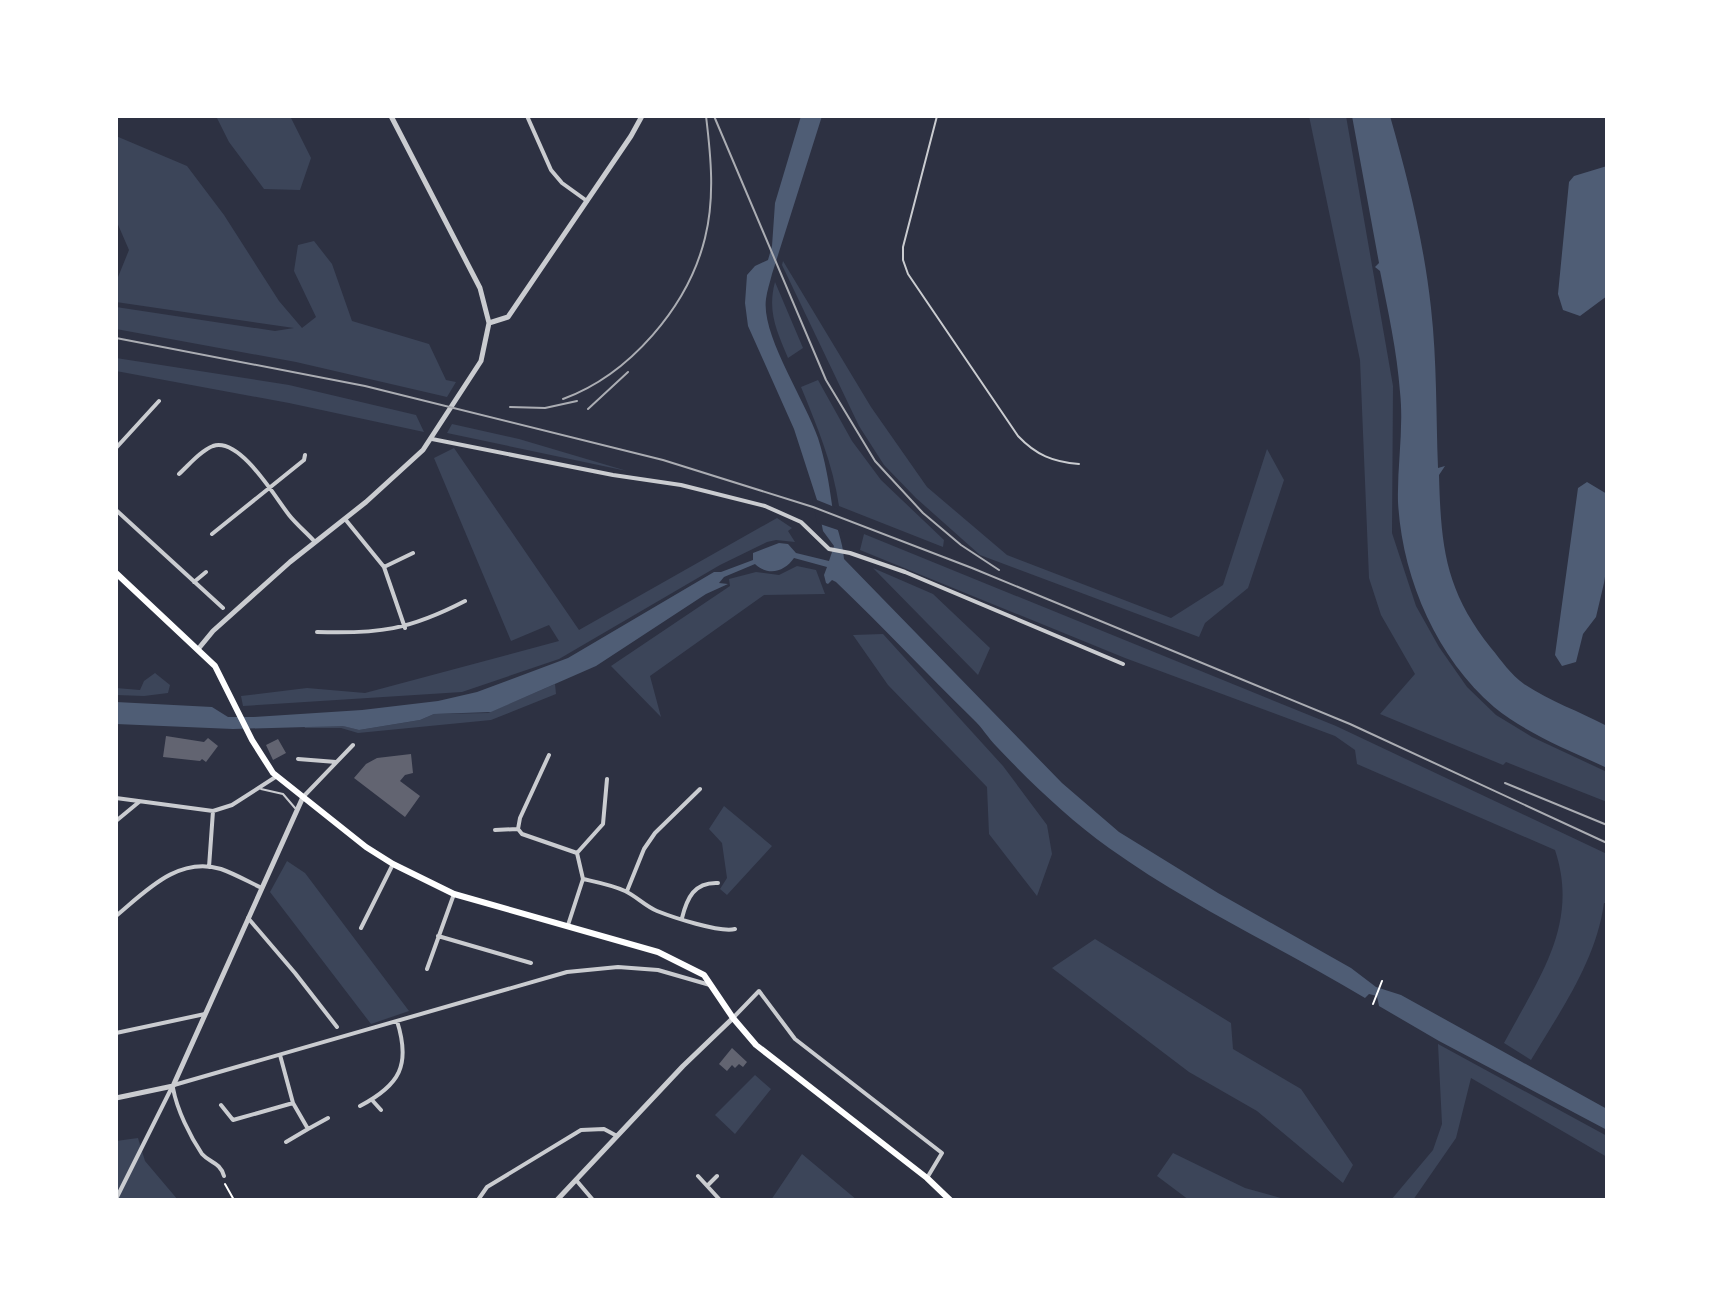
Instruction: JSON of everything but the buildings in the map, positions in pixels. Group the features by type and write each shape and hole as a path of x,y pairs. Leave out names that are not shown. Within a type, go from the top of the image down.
{"main road":[{"path":"116,573 215,666 252,740 277,776 366,847 454,894 658,952 689,965 704,975 756,1045 927,1178 950,1200"}],"street":[{"path":"199,648 213,631 423,450 481,361 489,323 480,288 391,116"},
{"path":"527,116 551,170 562,183 587,201"},
{"path":"489,323 508,317 642,116"},
{"path":"116,448 159,401"},
{"path":"432,439 599,473 691,487 765,506 801,522 829,549 905,572 1123,664"},
{"path":"179,474 215,445 241,455 315,542"},
{"path":"212,534 304,460 305,455"},
{"path":"116,510 223,608"},
{"path":"345,519 384,567 405,628"},
{"path":"384,567 413,553"},
{"path":"194,582 206,572"},
{"path":"317,632 353,633 405,628 465,601"},
{"path":"116,1199 173,1086 304,796 353,745"},
{"path":"518,829 533,786 549,755"},
{"path":"298,759 336,762"},
{"path":"116,798 223,810 277,776"},
{"path":"577,853 605,820 607,779"},
{"path":"627,891 640,858 655,833 700,789"},
{"path":"116,821 139,801"},
{"path":"209,867 213,811"},
{"path":"495,830 518,829"},
{"path":"518,829 522,834 577,853"},
{"path":"568,925 583,879 577,853"},
{"path":"361,928 393,864"},
{"path":"116,916 160,879 187,868 224,870 262,888"},
{"path":"583,879 627,891 655,910 709,928 735,929"},
{"path":"682,918 689,895 710,883 718,883"},
{"path":"427,969 454,894"},
{"path":"248,918 337,1027"},
{"path":"438,936 531,963"},
{"path":"116,1098 173,1086 567,972 618,967 658,970 713,986"},
{"path":"557,1200 759,991 795,1039 942,1153 927,1178"},
{"path":"116,1033 205,1014"},
{"path":"360,1106 394,1081 402,1065 404,1045 397,1020"},
{"path":"279,1055 293,1103 308,1129"},
{"path":"173,1086 176,1102 203,1155 219,1165 224,1176"},
{"path":"372,1100 381,1110"},
{"path":"221,1105 233,1120 293,1103"},
{"path":"286,1142 328,1118"},
{"path":"478,1200 487,1187 581,1130 604,1129 617,1136"},
{"path":"698,1176 720,1200"},
{"path":"708,1185 717,1176"},
{"path":"576,1180 593,1200"},
{"path":"524,1200 547,1200"}],"lane":[{"path":"937,116 903,247 908,274 1018,436 1045,457 1079,464"},
{"path":"256,789 283,794 297,810"}],"path":[{"path":"1373,1004 1382,981"},
{"path":"224,1176 225,1185 234,1200"}],"shaded area":[{"path":"216,116 290,116 311,158 300,190 264,189 229,142"},
{"path":"801,116 822,116 772,274 766,314 777,349 818,438 844,559 1062,783 1119,832 1218,893 1351,968 1376,987 1401,995 1607,1109 1607,1130 1439,1041 1379,1006 1377,996 1369,994 1365,998 1203,908 1109,848 1023,774 976,722 836,582 826,583 824,575 827,567 794,558 776,571 755,564 724,577 719,583 728,584 706,594 596,666 491,712 434,714 420,720 359,730 343,726 233,729 116,724 116,702 212,707 228,717 254,717 438,701 477,692 568,658 714,572 753,560 753,553 779,543 788,544 796,553 829,561 834,546 823,531 817,500 794,429 748,326 745,303 747,275 755,266 768,260 775,203"},
{"path":"1309,116 1346,116 1393,386 1392,533 1416,606 1467,687 1496,715 1532,737 1607,772 1607,802 1506,762 1503,765 1380,714 1415,674 1381,615 1369,578 1360,360"},
{"path":"1352,116 1390,116 1415,211 1433,328 1438,468 1445,466 1439,475 1444,546 1455,587 1476,627 1515,676 1544,696 1607,726 1607,768 1534,733 1494,707 1473,687 1439,640 1415,587 1401,530 1398,502 1401,420 1397,361 1380,271 1375,267 1379,263"},
{"path":"116,136 187,166 224,215 279,301 302,328 316,317 294,271 298,245 314,241 332,264 352,321 429,344 446,380 456,382 447,397 296,362 116,329 116,307 275,331 294,328 116,302 116,282 129,250 116,220"},
{"path":"1607,166 1607,296 1580,316 1563,310 1558,294 1569,182 1574,176"},
{"path":"783,261 871,407 927,487 1007,555 1171,618 1223,585 1267,449 1284,480 1248,588 1205,623 1199,637 980,555 884,465 859,426 782,265"},
{"path":"775,282 803,348 788,358 773,312"},
{"path":"116,358 289,385 416,415 424,432 116,371"},
{"path":"818,380 852,441 881,480 944,540 943,547 839,506 829,460 801,387"},
{"path":"452,424 519,439 627,471 447,433"},
{"path":"454,448 579,630 777,518 792,528 788,531 795,542 767,542 720,565 559,659 462,692 243,706 241,696 307,688 365,693 559,641 549,625 511,641 434,458"},
{"path":"1587,482 1607,494 1607,564 1596,617 1583,634 1576,662 1562,666 1555,655 1578,488"},
{"path":"864,534 1336,726 1607,854 1607,903 1604,903 1593,945 1576,984 1531,1060 1504,1043 1542,974 1559,927 1561,877 1555,850 1357,764 1355,750 1335,736 1125,658 860,550"},
{"path":"797,566 816,570 825,594 764,595 650,676 661,717 611,666 730,586 729,579 756,572 779,575"},
{"path":"873,568 933,594 990,648 978,675"},
{"path":"883,634 1003,766 1047,825 1052,854 1037,896 989,834 987,787 888,685 853,635"},
{"path":"155,673 170,685 168,693 116,695 116,688 140,690 144,681"},
{"path":"555,684 556,694 491,720 358,733 341,728 304,726 344,726 359,730 420,720 434,714 488,713"},
{"path":"724,806 772,846 727,895 720,889 727,878 722,843 709,829"},
{"path":"287,861 305,873 409,1011 371,1024 270,892"},
{"path":"1095,939 1231,1023 1233,1049 1301,1089 1353,1165 1343,1183 1257,1111 1189,1072 1052,968"},
{"path":"1438,1044 1607,1136 1607,1157 1471,1078 1456,1138 1413,1200 1391,1200 1433,1150 1442,1124"},
{"path":"755,1075 771,1089 735,1134 715,1115"},
{"path":"138,1138 145,1161 178,1200 116,1200 116,1141"},
{"path":"1173,1153 1245,1188 1288,1200 1189,1200 1157,1176"},
{"path":"802,1154 857,1200 771,1200"}],"pier":[{"path":"812,498 837,508 844,532 817,523"}],"railway":[{"path":"563,399 587,388 632,356 670,313 685,289 697,264 710,208 711,162 706,116"},
{"path":"714,116 826,380 875,461 923,513 961,545 999,570"},
{"path":"116,338 365,386 663,460 813,507 972,568 1350,724 1607,843"},
{"path":"588,409 628,372"},
{"path":"510,407 545,408 577,401"},
{"path":"1505,783 1607,825"}]}
